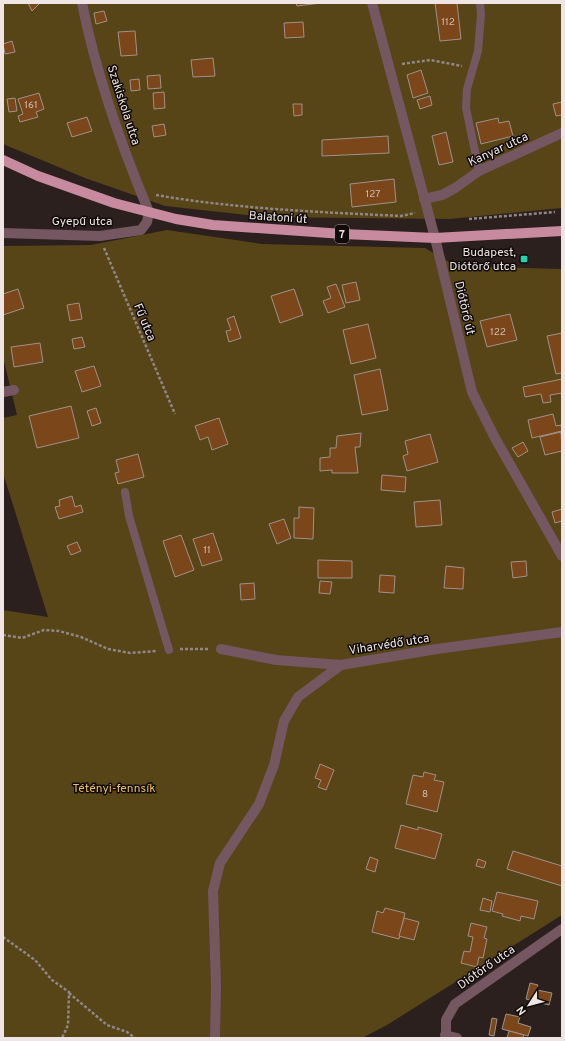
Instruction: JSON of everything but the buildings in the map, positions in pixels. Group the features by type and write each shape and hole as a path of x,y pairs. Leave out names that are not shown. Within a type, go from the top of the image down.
{"main road":[{"name":"Balatoni út","path":"3,160 79,192 149,212 198,222 249,228 435,238 562,231"}],"street":[{"name":"Szakiskola utca","path":"82,3 90,41 125,152 149,212"},
{"name":"Diótörő út","path":"372,3 435,238 472,392 495,438 562,556"},
{"name":"Kanyar utca","path":"424,199 442,195 455,188 479,171 562,133"},
{"name":"Gyepű utca","path":"3,233 100,236 140,230 147,222 149,212"},
{"path":"3,392 14,390"},
{"name":"Viharvédő utca","path":"220,649 276,660 341,665 437,649 562,632"},
{"path":"215,1038 216,986 213,891 220,863 259,804 274,765 284,721 298,697 341,665"},
{"name":"Diótörő utca","path":"445,1036 446,1020 455,1004 562,929"},
{"path":"445,1036 457,1038"}],"lane":[{"path":"479,171 466,108 467,89 478,51 481,14 480,3"},
{"path":"125,492 129,516 169,650"}],"path":[{"path":"388,66 430,60 474,68"},
{"path":"141,192 208,204 269,210 402,216 428,211"},
{"path":"469,219 555,212"},
{"name":"Fű utca","path":"100,236 175,414"},
{"path":"3,635 22,638 44,630 59,631 80,637 108,649 130,653 169,650 220,649"},
{"path":"3,937 35,960 52,980 69,992 107,1025 127,1032 135,1038"},
{"path":"62,1038 68,1025 69,992"}],"green space":[{"path":"3,3 562,3 562,208 450,219 265,217 165,206 85,178 3,144"},
{"name":"Tétényi-fennsík","path":"167,230 262,244 425,248 456,266 562,269 562,915 387,1025 362,1038 3,1038 3,610 48,617 3,473 3,418 17,415 3,357 3,246 91,245"}],"place":[{"name":"Budapest, Diótörő utca","path":"524,259"}]}
